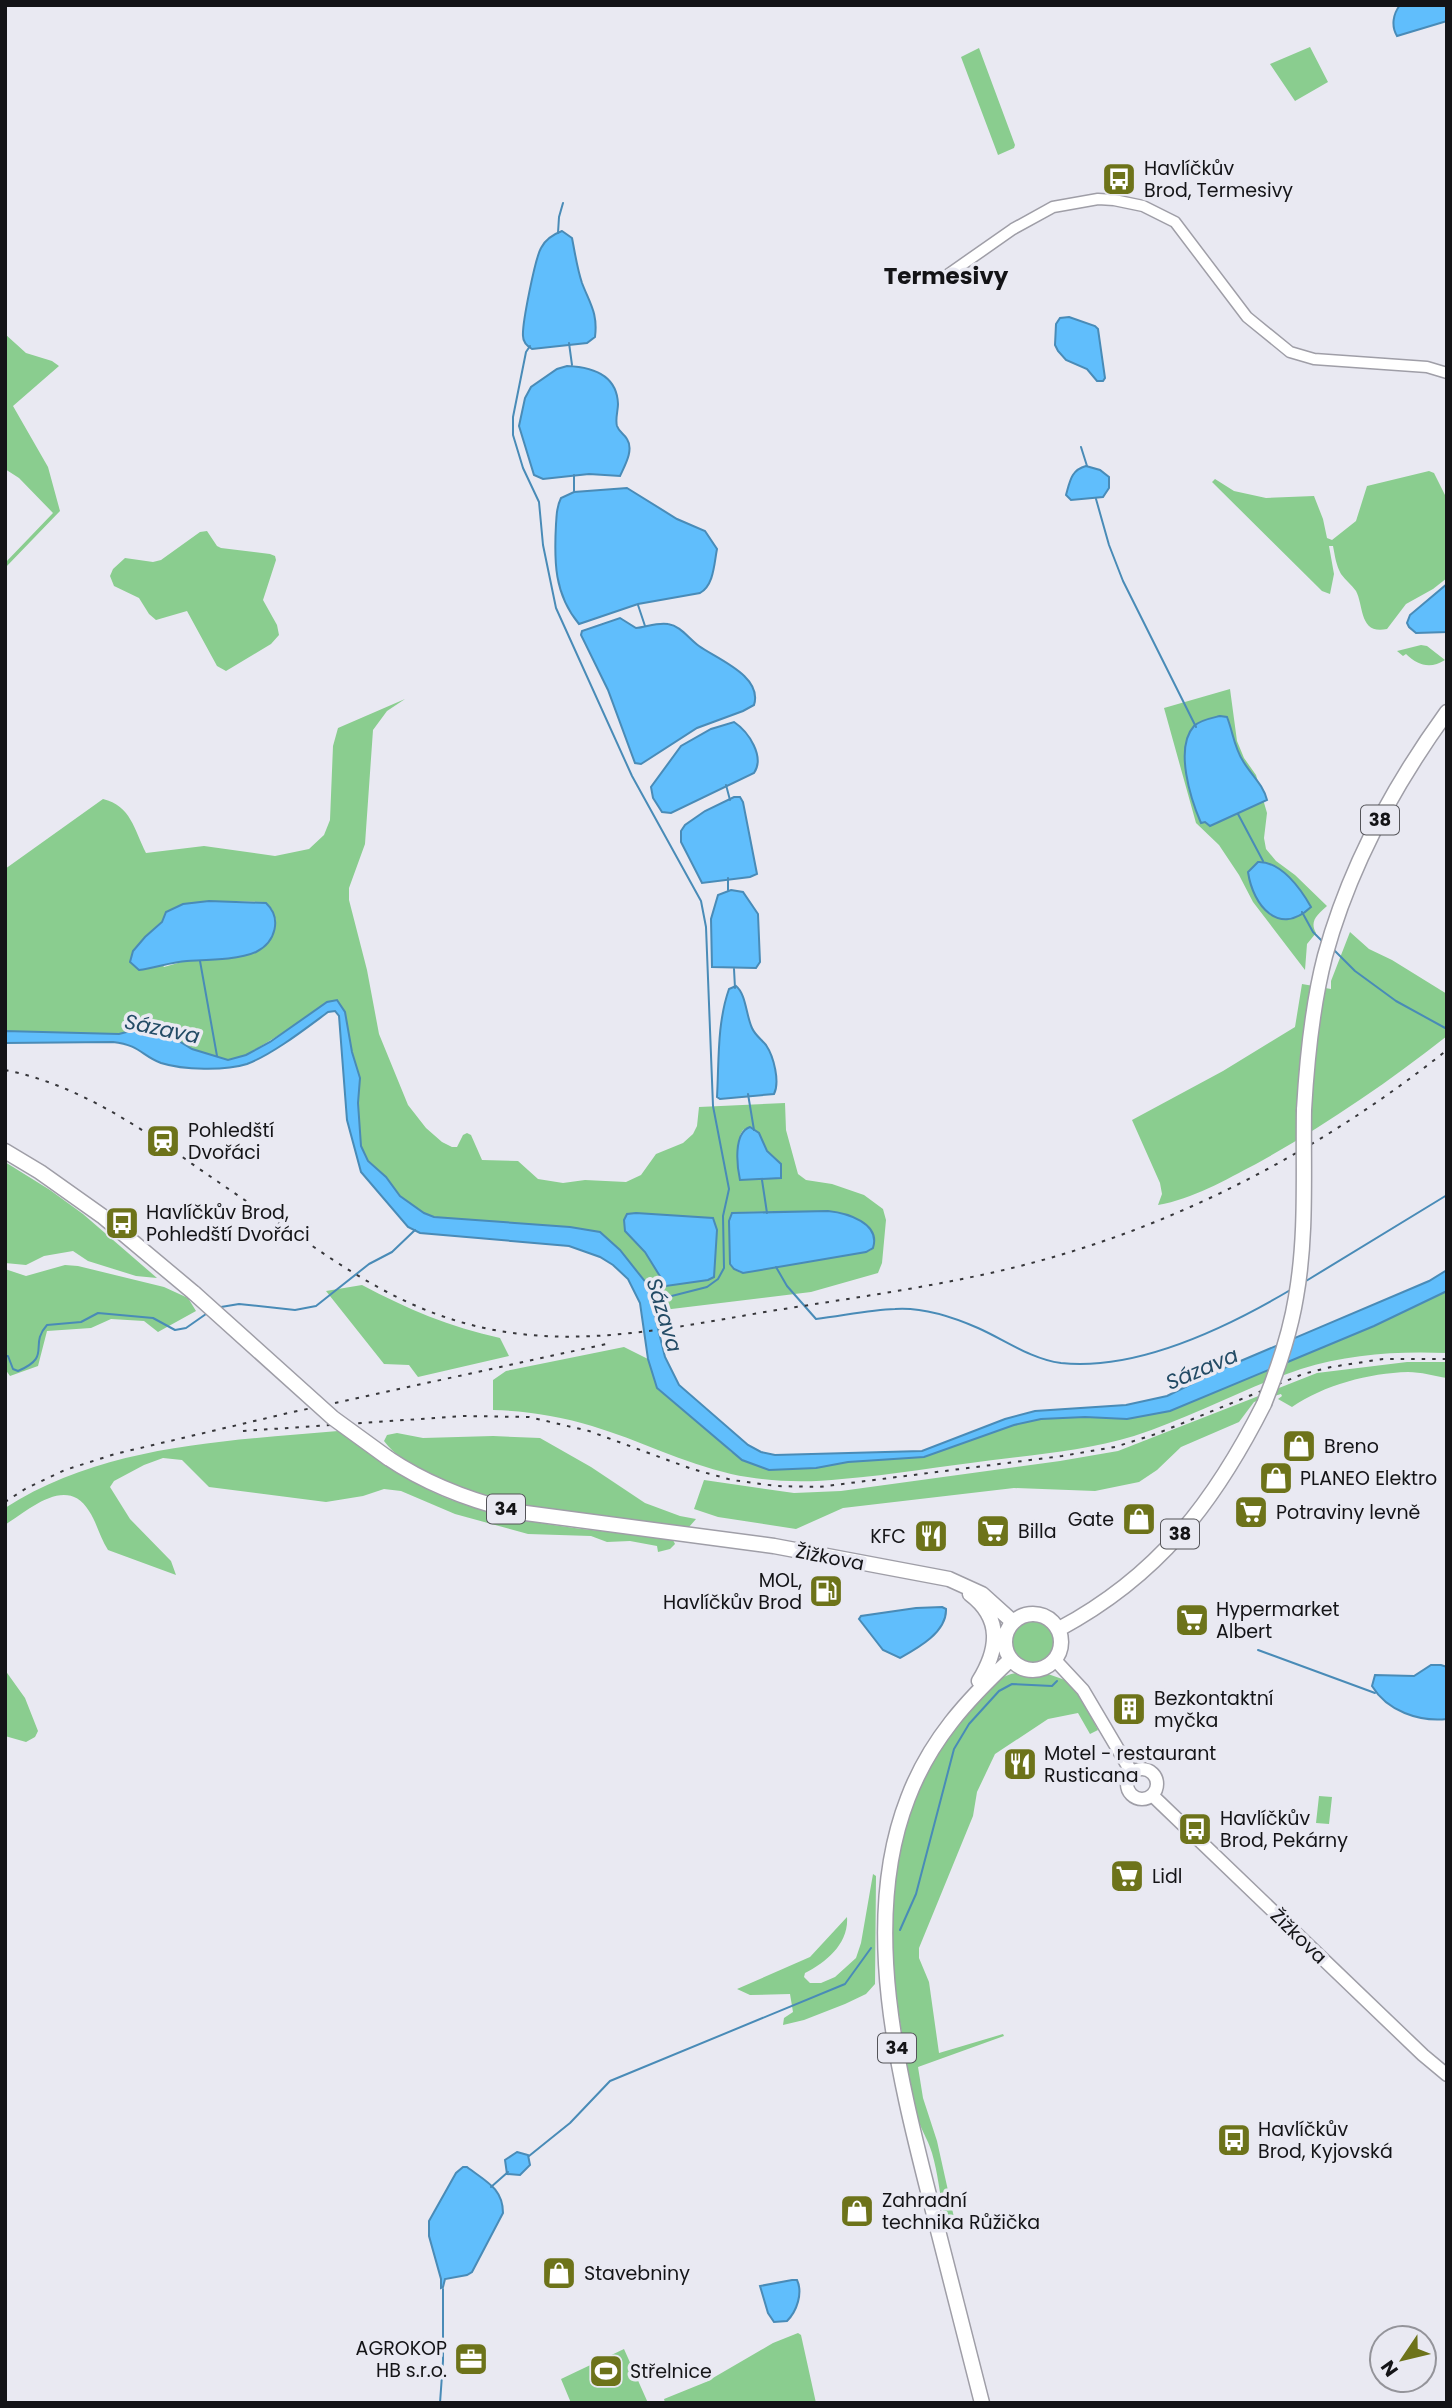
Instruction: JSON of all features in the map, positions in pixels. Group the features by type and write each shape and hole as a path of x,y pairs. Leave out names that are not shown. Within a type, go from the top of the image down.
{"main road":[{"name":"38","path":"1059,1629 1113,1597 1164,1552 1214,1492 1240,1451 1264,1404 1288,1336 1296,1296 1303,1217 1304,1110 1308,1047 1331,936 1364,852 1389,803 1418,753 1447,712"},
{"name":"Žižkova","path":"5,1151 92,1209 194,1293 333,1418 388,1458 437,1486 488,1505 569,1520 774,1546 949,1579 982,1594 1013,1622"},
{"name":"34","path":"949,1579 983,1606 995,1639 990,1663 931,1752 904,1808 890,1863 885,1934 891,2003 904,2090 982,2403"},
{"path":"1025,1614 1038,1614 1051,1619 1059,1629 1061,1646 1055,1660 1046,1667 1035,1670 1019,1666 1011,1659 1005,1643 1007,1631 1013,1622 1025,1614"},
{"name":"34","path":"965,1703 1011,1659"},
{"name":"Žižkova","path":"1055,1660 1083,1690 1132,1773"},
{"name":"Žižkova","path":"1145,1770 1153,1774 1157,1782 1153,1795 1145,1799 1132,1796 1127,1784 1132,1773 1145,1770"},
{"name":"Žižkova","path":"1153,1795 1447,2075"}],"street":[{"path":"943,278 1033,216 1052,207 1098,198 1114,200 1146,207 1175,222 1247,317 1290,352 1314,359 1427,367 1447,373"}],"green space":[{"path":"1310,47 1328,82 1295,101 1270,64"},
{"path":"979,48 1015,145 998,155 961,57"},
{"path":"5,334 26,353 59,366 13,406 48,467 60,511 5,568 5,563 53,513 19,478 5,469"},
{"path":"1429,471 1434,473 1447,499 1447,578 1406,604 1387,629 1378,630 1367,624 1356,591 1339,571 1333,546 1329,546 1334,574 1330,594 1322,591 1212,482 1215,479 1234,491 1266,498 1314,496 1327,538 1332,540 1356,521 1367,486"},
{"path":"207,531 221,548 270,554 275,556 276,560 263,600 277,625 279,635 271,644 226,671 217,666 187,611 156,620 139,598 114,586 110,576 113,569 125,558 153,562 161,560 200,532"},
{"path":"1427,646 1445,660 1435,665 1425,665 1397,651"},
{"path":"1230,689 1237,741 1244,758 1256,775 1267,813 1264,838 1266,849 1327,906 1314,921 1316,933 1307,944 1305,970 1253,902 1219,845 1196,823 1164,708"},
{"path":"405,699 387,711 373,730 365,844 349,888 349,900 367,970 379,1034 408,1105 426,1128 452,1147 457,1147 467,1133 471,1135 482,1160 518,1161 538,1179 563,1183 585,1180 626,1182 641,1175 656,1154 683,1143 693,1134 697,1126 699,1107 785,1103 786,1130 798,1174 806,1180 832,1184 864,1195 883,1209 886,1220 882,1263 878,1273 811,1292 655,1311 647,1284 620,1250 582,1229 434,1217 424,1213 400,1196 386,1177 368,1161 361,1146 358,1103 360,1078 337,1000 246,1055 228,1060 192,1049 156,1027 119,1034 5,1031 5,869 103,799 112,802 126,813 146,853 204,846 275,856 309,849 324,835 330,820 333,746 338,728","holes":["200,902 265,902 272,909 276,921 274,931 262,948 250,954 185,961 164,967 145,937 174,913","749,1127 759,1133 768,1152 781,1164 781,1178 740,1180 740,1135","831,1211 864,1224 874,1236 874,1243 870,1251 741,1273 734,1269 736,1212","629,1213 712,1218 714,1277 667,1286 645,1252 627,1233 624,1220"]},
{"path":"1350,932 1369,949 1447,994 1447,1036 1354,1104 1281,1150 1208,1188 1158,1205 1162,1194 1160,1183 1132,1120 1223,1071 1295,1027 1302,984 1331,989 1331,981"},
{"path":"5,1162 83,1214 157,1278 136,1276 88,1261 73,1251 44,1256 26,1265 5,1263"},
{"path":"65,1265 164,1287 188,1298 196,1311 158,1332 144,1321 111,1319 91,1328 47,1331 38,1366 10,1376 5,1369 5,1269 26,1276"},
{"path":"362,1285 429,1316 500,1338 509,1356 418,1377 409,1365 384,1364 326,1291"},
{"path":"1447,1291 1447,1353 1373,1355 1319,1364 1280,1377 1155,1429 1100,1445 880,1475 800,1481 745,1477 696,1464 580,1422 493,1410 493,1380 506,1371 624,1347 648,1359 657,1388 731,1452 769,1470 924,1457 1014,1425 1041,1419 1127,1419 1170,1411 1374,1326"},
{"path":"1407,1362 1447,1362 1447,1378 1413,1372 1393,1373 1332,1387 1292,1407 1278,1399 1281,1394 1254,1402 1239,1422 1181,1447 1157,1470 1139,1482 1095,1491 1014,1488 843,1508 796,1529 718,1517 694,1509 704,1480 794,1493 841,1491 1118,1451 1317,1373"},
{"path":"338,1431 408,1478 462,1504 551,1525 673,1540 675,1544 670,1549 658,1552 657,1546 630,1541 607,1542 591,1536 528,1534 455,1514 401,1491 384,1489 363,1496 326,1502 209,1487 182,1460 163,1458 114,1481 110,1487 130,1519 171,1561 176,1575 108,1550 89,1511 80,1501 70,1496 48,1498 5,1525 5,1508 43,1487 82,1471 124,1459 209,1443"},
{"path":"397,1433 423,1438 540,1438 591,1467 645,1503 696,1519 689,1527 555,1511 490,1497 458,1487 403,1459 384,1441 387,1435"},
{"path":"1033,1619 1048,1626 1055,1641 1048,1656 1033,1663 1018,1656 1011,1641 1018,1626"},
{"path":"5,1670 25,1698 38,1731 35,1737 26,1742 5,1736"},
{"path":"1016,1673 1032,1676 1048,1674 1065,1680 1082,1699 1098,1730 1090,1734 1078,1713 1048,1719 995,1754 977,1792 973,1816 919,1948 919,1958 929,1982 939,2053 1003,2034 1004,2036 918,2067 923,2098 937,2141 955,2222 945,2222 934,2161 914,2109 907,2075 893,1958 895,1879 902,1840 914,1803 931,1766 954,1729 981,1695 997,1680"},
{"path":"1319,1796 1332,1797 1329,1824 1316,1823"},
{"path":"873,1874 876,1876 875,1984 866,1994 804,2020 783,2025 784,2018 793,2012 790,1994 750,1995 737,1989 810,1957 847,1917 844,1935 835,1951 805,1973 804,1977 810,1983 821,1983 835,1977 856,1958"},
{"path":"798,2333 801,2335 816,2403 665,2403 664,2399 706,2382 773,2343"},
{"name":"Střelnice","path":"624,2349 648,2403 571,2403 561,2379"}],"water":[{"path":"1400,5 1447,5 1447,21 1397,36 1394,20"},
{"path":"562,231 572,238 580,277 594,315 595,337 587,343 532,349 524,340 523,329 536,265 545,242"},
{"path":"1069,317 1098,329 1105,378 1103,381 1097,381 1087,369 1066,360 1058,351 1055,345 1056,324 1060,318"},
{"path":"567,366 586,368 602,374 617,394 617,426 630,448 620,476 589,474 543,479 534,475 519,426 525,398 531,387 557,369"},
{"path":"1086,466 1100,470 1109,477 1109,488 1103,497 1071,500 1066,495 1072,477 1077,470"},
{"path":"627,488 677,519 705,531 717,549 711,580 700,593 638,604 579,624 565,601 557,577 555,538 558,505 561,498 574,492"},
{"path":"1447,584 1447,632 1416,633 1407,623 1410,615"},
{"path":"620,618 636,628 656,624 677,627 699,646 745,677 752,685 754,705 697,728 641,764 635,763 608,690 581,635 582,631"},
{"path":"1220,716 1227,717 1240,756 1260,784 1267,800 1210,826 1205,822 1201,823 1193,801 1186,774 1185,747 1194,726"},
{"path":"734,722 754,745 758,760 754,773 671,813 662,812 653,798 651,787 681,746 711,729"},
{"path":"734,797 740,797 743,802 757,874 702,883 681,842 681,831 705,811"},
{"path":"1258,862 1275,866 1282,871 1302,892 1311,907 1299,916 1288,919 1269,914 1255,896 1248,872"},
{"path":"731,890 743,892 758,914 760,962 756,968 712,967 711,919 718,895"},
{"path":"209,901 266,903 274,916 272,936 263,948 241,957 181,962 139,970 130,962 133,951 162,922 166,912 183,904"},
{"path":"736,986 742,994 753,1030 766,1045 771,1056 776,1076 774,1094 720,1099 717,1097 722,1015 729,989"},
{"path":"337,1000 345,1012 360,1078 358,1103 361,1146 368,1161 386,1177 400,1196 434,1217 570,1227 600,1232 620,1250 647,1284 665,1357 679,1385 748,1445 761,1452 775,1455 922,1451 1005,1419 1035,1411 1126,1405 1167,1396 1224,1368 1429,1281 1447,1270 1447,1291 1374,1326 1170,1411 1127,1419 1041,1419 1014,1425 924,1457 769,1470 742,1460 657,1388 648,1359 640,1303 628,1279 613,1265 600,1257 569,1246 420,1233 408,1227 361,1172 347,1120 339,1016 335,1011 328,1012 289,1041 257,1060 227,1068 204,1069 161,1063 135,1048 113,1042 5,1043 5,1031 119,1034 156,1027 192,1049 228,1060 246,1055 270,1042 327,1002"},
{"path":"750,1127 759,1133 767,1151 781,1164 781,1178 740,1180 737,1159 739,1143 745,1130"},
{"path":"828,1211 861,1221 872,1232 873,1248 866,1252 743,1273 730,1264 729,1221 732,1213"},
{"path":"627,1214 713,1218 717,1230 714,1277 666,1286 645,1252 625,1231 624,1220"},
{"path":"916,1608 946,1609 945,1617 937,1632 900,1658 883,1650 859,1619 861,1616"},
{"path":"1431,1665 1447,1667 1447,1719 1426,1719 1405,1713 1386,1702 1372,1686 1375,1675 1414,1676"},
{"path":"517,2152 528,2155 530,2165 520,2175 507,2174 505,2160"},
{"path":"467,2167 496,2191 503,2213 472,2272 445,2279 441,2288 429,2236 429,2221 456,2173"},
{"path":"797,2280 799,2285 796,2307 787,2321 774,2322 768,2313 760,2286"}],"waterway":[{"path":"558,233 563,203"},
{"path":"569,343 572,365"},
{"name":"Sázava","path":"530,346 526,352 513,417 513,435 523,468 539,502 543,545 556,608 632,776 701,901 706,927 713,1106 729,1189 723,1216 724,1268 718,1279 707,1287 652,1301"},
{"path":"1081,447 1087,466"},
{"path":"574,475 574,491"},
{"path":"1096,499 1123,581 1196,727"},
{"path":"638,605 645,626"},
{"path":"726,785 730,800"},
{"path":"1238,814 1263,861"},
{"path":"728,878 728,890"},
{"path":"1302,912 1313,932 1323,942"},
{"path":"1333,949 1355,971 1396,1001 1447,1029"},
{"name":"Sázava","path":"200,961 217,1056"},
{"path":"734,969 735,988"},
{"path":"748,1094 754,1130"},
{"path":"762,1180 767,1213"},
{"path":"1306,1281 1447,1195"},
{"path":"221,1307 239,1304 295,1310 316,1306 369,1264 392,1252 415,1230"},
{"path":"776,1267 787,1286 816,1319 885,1310 927,1311 968,1324 1029,1353 1061,1363 1090,1364 1151,1353 1240,1318 1292,1289"},
{"path":"5,1356 8,1356 13,1369 18,1371 29,1366 38,1355 39,1339 47,1325 81,1322 98,1313 153,1318 175,1330 186,1328 206,1314"},
{"path":"1258,1650 1375,1693"},
{"path":"900,1930 916,1894 954,1749 969,1724 999,1691 1012,1684 1052,1686 1057,1681"},
{"path":"529,2156 570,2123 610,2081 845,1984 871,1948"},
{"path":"491,2187 508,2172"},
{"path":"440,2403 443,2289"}],"railway":[{"path":"5,1070 53,1084 119,1116 345,1267 414,1305 459,1322 504,1332 591,1336 680,1327 922,1287 1071,1252 1186,1209 1295,1154 1348,1122 1447,1050"},
{"path":"5,1502 65,1470 115,1454 606,1344"},
{"path":"243,1431 464,1416 529,1417 589,1431 692,1469 732,1480 776,1486 819,1487 1115,1447 1156,1434 1303,1374 1383,1359 1447,1359"}],"place":[{"name":"Havlíčkův Brod, Termesivy","path":"1119,179"},
{"name":"Pohledští Dvořáci","path":"163,1141"},
{"name":"Havlíčkův Brod, Pohledští Dvořáci","path":"122,1223"},
{"name":"Breno","path":"1299,1446"},
{"name":"PLANEO Elektro","path":"1276,1478"},
{"name":"Potraviny levně","path":"1251,1512"},
{"name":"Gate","path":"1139,1519"},
{"name":"Billa","path":"993,1531"},
{"name":"KFC","path":"931,1536"},
{"name":"MOL, Havlíčkův Brod","path":"826,1591"},
{"name":"Hypermarket Albert","path":"1192,1620"},
{"name":"Bezkontaktní myčka","path":"1129,1709"},
{"name":"Motel - restaurant Rusticana","path":"1020,1764"},
{"name":"Havlíčkův Brod, Pekárny","path":"1195,1829"},
{"name":"Lidl","path":"1127,1876"},
{"name":"Havlíčkův Brod, Kyjovská","path":"1234,2140"},
{"name":"Zahradní technika Růžička","path":"857,2211"},
{"name":"Stavebniny","path":"559,2273"},
{"name":"AGROKOP HB s.r.o.","path":"471,2359"},
{"name":"Střelnice","path":"606,2371"}],"district":[{"name":"Termesivy","path":"946,276"}]}
